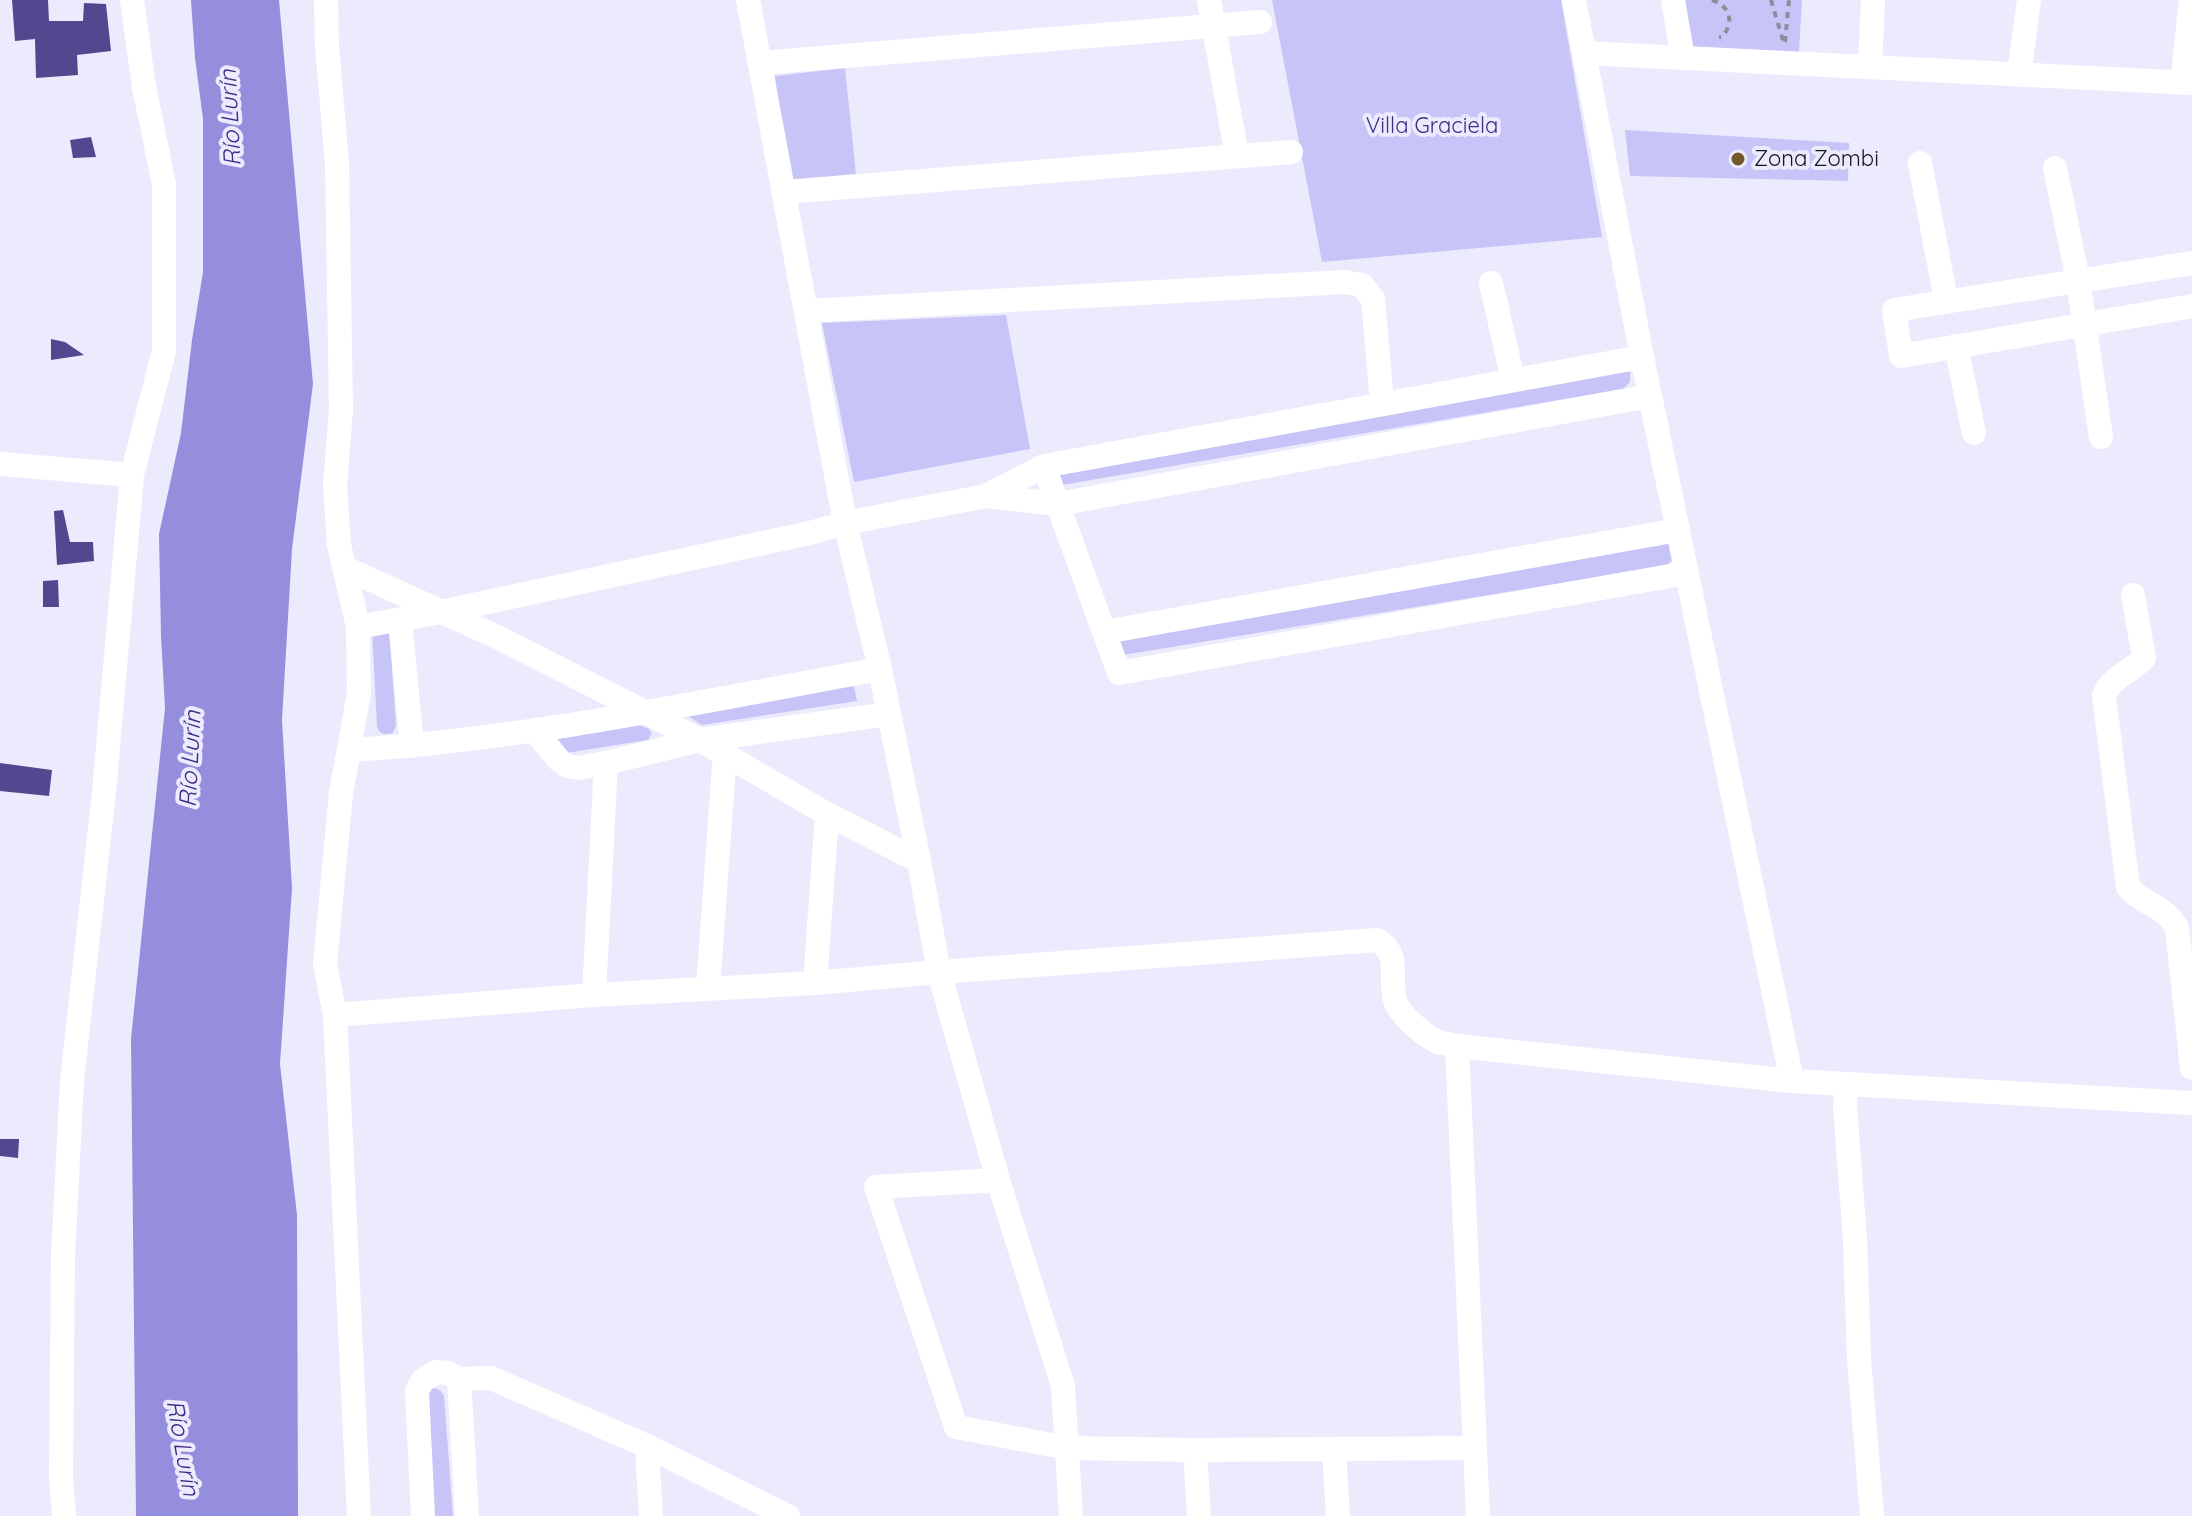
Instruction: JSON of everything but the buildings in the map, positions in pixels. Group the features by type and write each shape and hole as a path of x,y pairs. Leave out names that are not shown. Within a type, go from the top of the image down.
{"street":[{"path":"64,1516 61,1477 63,1256 72,1081 104,792 132,475 164,351 164,184 144,87 132,0"},
{"path":"326,0 337,164 341,410 335,485 339,545 358,627 359,693 341,793 325,964 335,1015 359,1516"},
{"path":"748,0 845,523 880,669 939,972 998,1180 1063,1386 1071,1516"},
{"path":"1209,0 1237,156"},
{"path":"1574,0 1642,357 1792,1081"},
{"path":"1673,0 1683,58"},
{"path":"1870,67 1873,0"},
{"path":"2019,75 2029,0"},
{"path":"1584,53 2187,83 2191,0"},
{"path":"760,63 1260,22"},
{"path":"784,192 1291,152"},
{"path":"1920,163 1946,300"},
{"path":"2055,168 2078,280 2101,437"},
{"path":"2192,263 1894,310 1901,356 2192,306"},
{"path":"806,311 1345,282 1362,285 1373,299 1382,403"},
{"path":"1491,283 1513,380"},
{"path":"1956,346 1974,433"},
{"path":"358,627 986,496 1044,466 1642,357"},
{"path":"986,496 1058,504 1650,396"},
{"path":"0,464 132,475"},
{"path":"1044,466 1119,673 1687,573"},
{"path":"1105,632 1678,530"},
{"path":"345,568 497,637 725,752 827,814 919,861"},
{"path":"2133,595 2144,658 2107,686 2104,696 2128,887 2136,896 2170,916 2177,928 2192,1068"},
{"path":"400,620 412,746"},
{"path":"350,750 412,746 534,730 880,669"},
{"path":"534,730 559,760 567,766 578,768 700,740 889,714"},
{"path":"708,988 725,752"},
{"path":"594,995 606,763"},
{"path":"815,983 827,814"},
{"path":"335,1015 594,995 815,983 1377,940 1387,945 1392,954 1396,1003 1406,1018 1437,1042 1792,1081 2192,1103"},
{"path":"1457,1046 1478,1516"},
{"path":"1847,1084 1846,1119 1855,1239 1859,1358 1872,1516"},
{"path":"998,1180 876,1187 956,1427 1068,1448 1475,1448"},
{"path":"423,1516 417,1391 423,1380 436,1372 448,1373 459,1379 491,1378 647,1446 788,1516"},
{"path":"459,1379 467,1516"},
{"path":"647,1446 651,1516"},
{"path":"1334,1449 1338,1516"},
{"path":"1195,1450 1199,1516"}],"path":[{"path":"1771,0 1785,46 1789,0"},
{"path":"1716,1 1728,11 1730,18 1730,25 1722,37"}],"green space":[{"name":"Villa Graciela","path":"1272,0 1561,0 1602,237 1322,262"},
{"path":"1684,0 1802,0 1799,52 1693,48"},
{"path":"845,68 856,174 786,181 775,76"},
{"name":"Zona Zombi","path":"1625,130 1849,143 1848,181 1630,176"},
{"path":"1006,315 1030,449 854,482 822,323"},
{"path":"1630,370 1630,382 1623,389 1056,486 1049,469"},
{"path":"1665,542 1674,547 1673,559 1666,566 1117,656 1110,639"},
{"path":"389,627 396,725 393,733 385,734 377,727 372,629"},
{"path":"853,682 857,701 702,725 678,710"},
{"path":"639,725 652,733 648,740 560,754 556,739"},
{"path":"435,1388 444,1396 453,1516 430,1516 425,1392"}],"water":[{"name":"Río Lurín","path":"191,0 279,0 313,384 292,549 282,720 292,888 280,1064 297,1215 298,1516 136,1516 131,1039 165,708 159,534 181,433 203,272 203,119"}],"place":[{"name":"Zona Zombi","path":"1738,159"}]}
